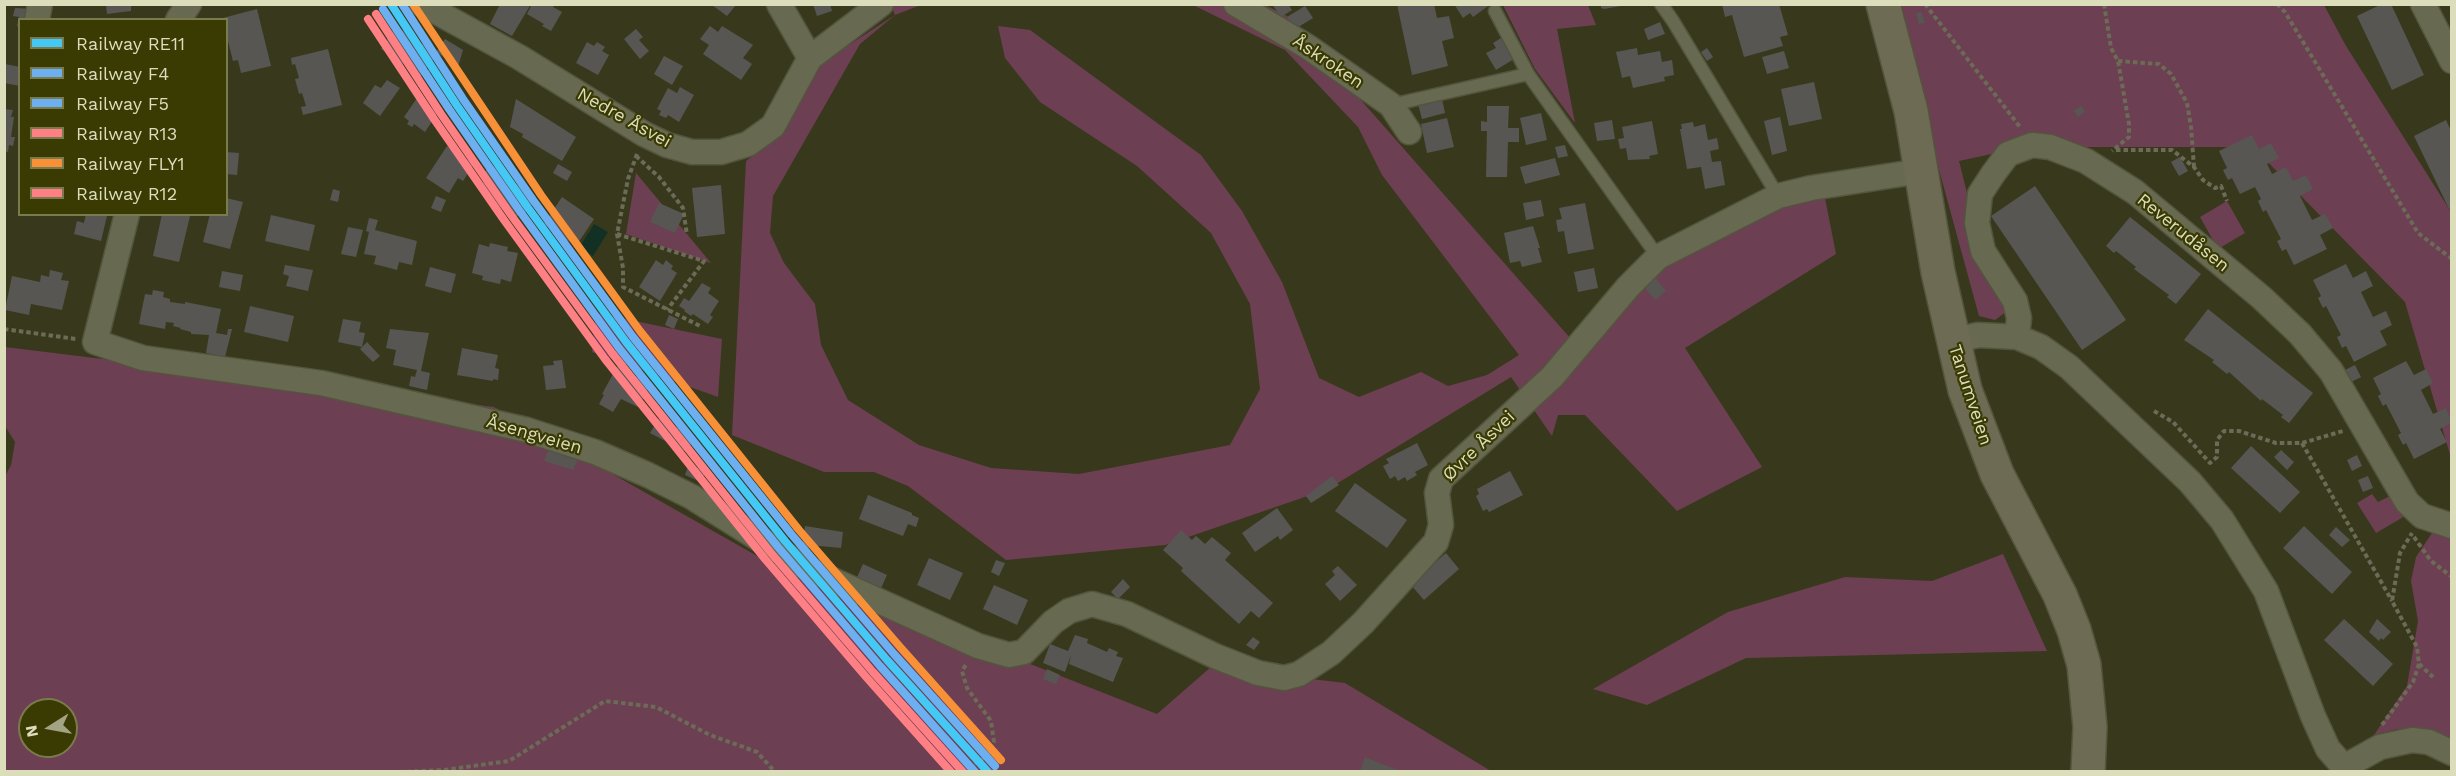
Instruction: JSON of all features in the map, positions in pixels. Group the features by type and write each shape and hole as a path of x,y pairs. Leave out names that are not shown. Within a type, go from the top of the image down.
{"main road":[{"name":"Tanumveien","path":"1883,4 1911,111 1938,272 1965,390 1997,474 2042,560 2074,630 2084,665 2089,700 2090,759 2088,771"}],"street":[{"path":"179,18 189,4"},
{"path":"779,4 810,58 881,4"},
{"name":"Åskroken","path":"1236,4 1308,47 1391,105 1409,132"},
{"path":"2423,4 2451,62"},
{"name":"Nedre Åsvei","path":"433,7 644,134 667,145 692,152 721,152 748,144 773,126 810,58"},
{"path":"2017,337 2019,318 2015,301 1983,250 1977,224 1980,194 1993,174 2008,154 2032,145"},
{"name":"Reverudåsen","path":"2032,145 2050,147 2086,161 2135,192 2262,298 2300,334 2331,371 2407,502 2417,525 2451,526"},
{"name":"Øvre Åsvei","path":"1024,652 1053,622 1069,611 1092,604 1127,614 1215,656 1258,673 1284,678 1299,674 1331,653 1355,630 1436,542 1442,525 1437,492 1441,479 1552,377 1628,287 1658,257 1778,196 1811,188 1921,171"},
{"path":"95,342 126,216"},
{"path":"1952,341 1978,336 2017,337 2041,347 2068,367 2190,482 2222,520 2266,591 2313,716 2328,749 2345,770 2380,747 2412,740 2429,742 2451,753"},
{"name":"Åsengveien","path":"95,342 143,358 332,385 527,430 595,452 692,497 804,567 978,646 1009,655 1024,652"}],"lane":[{"path":"1661,4 1778,196"},
{"path":"1495,11 1528,74 1658,257"},
{"path":"1391,105 1528,74"}],"path":[{"path":"1925,4 1996,94 2032,145"},
{"path":"2104,4 2111,48 2118,61 2129,131 2129,137 2116,150"},
{"path":"2277,4 2285,12 2418,233 2451,259"},
{"path":"2118,61 2159,64 2171,74 2187,103 2194,167"},
{"path":"644,134 627,179 617,234 623,268 623,287 700,326"},
{"path":"2086,161 2116,150 2172,150 2194,167 2203,180 2215,188 2221,186 2227,201"},
{"path":"636,156 659,177 683,208 687,235"},
{"path":"617,234 704,261 667,310"},
{"path":"4,329 95,342"},
{"path":"2154,411 2173,422 2210,463 2217,458 2217,440 2224,431 2239,431 2276,443 2302,443 2342,432 2358,416"},
{"path":"2302,443 2417,647 2419,664 2413,682 2384,719 2375,740 2374,752"},
{"path":"2392,601 2400,553 2417,525"},
{"path":"2417,525 2431,561 2451,577"},
{"path":"962,771 987,756 994,742 991,721 967,688 962,670 978,646"},
{"path":"2419,664 2433,677"},
{"path":"399,771 444,770 509,761 605,701 657,707 710,735 757,752 775,771"}],"shaded area":[{"path":"891,5 921,5 895,15"},
{"path":"1193,5 1265,5 1287,16 1571,339 1658,262 1823,188 1836,254 1685,348 1762,467 1677,511 1585,415 1558,415 1552,436 1511,377 1328,489 1165,545 1006,560 908,486 874,472 824,472 732,435 746,161 768,145 821,63 895,15 860,44 773,196 770,233 784,263 815,304 821,345 848,400 919,445 991,468 1079,474 1230,445 1260,389 1250,304 1211,233 1137,166 1040,102 1005,58 998,26 1030,30 1201,155 1242,211 1282,282 1319,378 1359,397 1421,372 1448,386 1487,375 1519,355 1382,175 1358,127 1285,50"},
{"path":"1503,5 1588,5 1596,25 1557,29 1575,123 1535,69"},
{"path":"1894,5 2324,5 2346,46 2451,212 2451,458 2405,302 2253,147 2069,147 2047,142 1959,161 1988,277 2010,309 1995,320 1979,316"},
{"path":"636,173 711,263 626,234"},
{"path":"2227,201 2245,233 2218,249 2200,217"},
{"path":"594,224 608,232 593,256 579,248"},
{"path":"596,313 722,339 718,397 592,352"},
{"path":"5,347 494,407 759,557 1157,714 1211,667 1345,683 1491,771 5,771 4,478 11,465 15,442 5,426"},
{"path":"2372,494 2378,502 2392,495 2405,516 2376,533 2357,503"},
{"path":"2432,533 2451,535 2451,741 2398,729 2374,735 2407,686 2418,621 2411,581 2416,557"},
{"path":"2003,554 2047,651 1746,658 1647,705 1593,689 1728,612 1845,577 1932,581"}],"building":[{"path":"106,4 131,4 131,11 107,14"},
{"path":"500,4 531,4 512,36 490,24"},
{"path":"532,4 555,4 553,7 562,12 551,31 527,14"},
{"path":"813,4 830,4 832,11 817,16"},
{"path":"1272,4 1288,4 1292,10 1281,17"},
{"path":"1397,4 1434,4 1437,18 1449,16 1454,38 1442,41 1448,66 1412,75"},
{"path":"1454,4 1491,4 1473,17 1470,13 1463,18"},
{"path":"1601,4 1621,4 1621,6 1604,9 1601,8"},
{"path":"1722,4 1779,4 1788,35 1780,37 1783,46 1744,57 1732,15 1725,17"},
{"path":"2382,4 2391,4 2424,75 2392,90 2357,16"},
{"path":"712,5 736,5 727,16"},
{"path":"1305,6 1313,18 1295,29 1287,17"},
{"path":"15,8 32,9 31,18 13,16"},
{"path":"257,9 271,66 241,73 238,60 233,61 228,41 228,18 223,18"},
{"path":"1921,12 1925,23 1919,24 1916,13"},
{"path":"1660,22 1665,34 1648,40 1644,29"},
{"path":"396,26 437,54 426,69 431,71 428,77 423,74 421,76 381,49"},
{"path":"710,26 718,32 722,26 753,45 743,58 752,64 741,80 703,54 709,45 700,39"},
{"path":"636,29 643,37 639,40 649,51 640,59 624,39"},
{"path":"1506,35 1519,56 1496,70 1486,53 1496,48 1493,43"},
{"path":"445,39 463,50 458,67 436,52"},
{"path":"587,42 594,46 597,42 605,47 602,51 609,55 598,75 576,63"},
{"path":"1637,48 1638,55 1660,51 1662,62 1672,60 1674,75 1664,77 1665,81 1633,88 1630,76 1622,78 1616,52"},
{"path":"1707,48 1713,57 1707,61 1701,52"},
{"path":"328,49 342,105 303,115 301,107 306,106 302,93 299,94 295,79 299,78 291,58"},
{"path":"1784,51 1789,68 1767,74 1762,57"},
{"path":"664,56 683,66 672,85 654,74"},
{"path":"5,64 18,67 18,86 4,83"},
{"path":"387,80 400,88 380,116 363,103 375,85 381,88"},
{"path":"1814,82 1822,119 1789,126 1781,89"},
{"path":"680,87 694,95 679,122 668,115 666,118 659,115 661,111 657,109 668,88 677,93"},
{"path":"417,98 438,112 425,132 414,124 412,127 407,124 409,121 404,117"},
{"path":"516,99 576,137 562,161 522,137 523,134 510,127"},
{"path":"1442,99 1445,113 1422,119 1418,104"},
{"path":"1487,106 1509,106 1508,128 1519,128 1519,142 1508,142 1507,177 1486,177 1487,131 1481,131 1481,121 1487,122"},
{"path":"2081,106 2085,112 2078,117 2074,111"},
{"path":"4,109 13,110 11,117 14,117 11,137 15,137 13,146 9,145 8,152 4,151"},
{"path":"1541,113 1547,140 1526,145 1520,118"},
{"path":"1780,117 1787,151 1772,155 1764,121"},
{"path":"1447,118 1454,147 1427,153 1421,124"},
{"path":"1612,120 1615,139 1597,141 1594,123"},
{"path":"2446,120 2451,131 2451,208 2449,209 2414,136"},
{"path":"1652,121 1658,154 1649,156 1650,159 1628,160 1626,148 1620,149 1618,139 1624,138 1622,127"},
{"path":"1693,122 1694,127 1705,124 1708,140 1717,138 1719,149 1710,151 1712,162 1721,161 1725,185 1705,189 1701,167 1687,169 1680,129 1682,129 1681,124"},
{"path":"2252,135 2259,149 2271,143 2279,158 2267,164 2272,174 2286,167 2293,181 2306,175 2313,189 2300,196 2312,220 2325,214 2333,228 2320,235 2327,249 2294,265 2286,249 2282,251 2277,241 2281,239 2266,210 2263,212 2258,201 2261,199 2255,187 2240,194 2232,178 2228,180 2223,170 2227,168 2219,151"},
{"path":"1565,145 1568,156 1558,158 1555,147"},
{"path":"447,146 474,164 463,181 458,178 449,193 426,178"},
{"path":"228,152 239,153 237,175 228,174"},
{"path":"2180,157 2188,171 2179,176 2171,162"},
{"path":"1555,158 1560,175 1525,184 1520,167"},
{"path":"488,162 536,200 523,215 520,213 515,219 494,203 496,201 482,188"},
{"path":"558,164 572,172 567,181 553,173"},
{"path":"721,185 725,234 697,237 692,188"},
{"path":"2035,186 2126,320 2082,350 1991,216"},
{"path":"333,189 340,191 338,202 330,200"},
{"path":"436,196 446,200 441,212 431,208"},
{"path":"562,197 594,219 576,246 567,240 564,244 557,239 559,234 544,224"},
{"path":"228,198 243,202 230,249 203,242 210,216 228,216"},
{"path":"1541,200 1544,216 1526,220 1523,203"},
{"path":"659,203 684,214 675,233 650,222"},
{"path":"1585,203 1594,249 1568,254 1564,231 1558,232 1556,220 1562,219 1559,208"},
{"path":"271,215 315,225 309,251 265,241"},
{"path":"86,216 107,216 101,241 74,234 77,221 84,223"},
{"path":"162,216 190,216 179,262 153,256"},
{"path":"2130,217 2201,274 2176,304 2167,297 2169,295 2134,269 2136,267 2106,246"},
{"path":"369,218 378,220 375,230 417,241 412,265 399,262 397,270 374,264 376,256 364,254 369,232 366,231"},
{"path":"1533,226 1542,262 1522,267 1520,261 1510,263 1504,233"},
{"path":"348,227 363,230 356,257 341,254"},
{"path":"490,243 508,247 507,251 518,253 511,282 501,279 500,284 482,280 483,276 472,273 479,244 489,247"},
{"path":"656,260 663,265 666,260 673,266 671,269 677,273 660,301 639,287"},
{"path":"2346,264 2353,278 2366,271 2373,286 2361,292 2373,317 2386,311 2392,325 2380,331 2387,345 2354,362 2346,346 2342,348 2337,337 2341,335 2326,306 2323,308 2318,298 2321,296 2313,280"},
{"path":"285,265 313,270 308,291 286,286 289,276 283,274"},
{"path":"430,267 456,274 451,293 425,286"},
{"path":"1594,268 1598,288 1578,292 1574,272"},
{"path":"50,270 63,273 61,280 69,281 62,310 31,304 29,315 5,310 12,276 40,282 41,275 49,277"},
{"path":"222,271 243,275 240,291 219,287"},
{"path":"1652,274 1666,291 1655,300 1641,283"},
{"path":"702,283 711,288 708,293 719,301 710,315 713,317 708,324 693,314 691,316 679,306 684,298 689,301"},
{"path":"153,290 164,292 163,297 170,299 170,302 185,304 185,302 221,309 216,333 227,335 228,329 232,329 225,357 206,353 209,335 191,334 191,332 173,326 174,323 166,322 165,329 139,324 145,294 152,295"},
{"path":"250,306 294,316 288,342 244,332"},
{"path":"2208,309 2313,393 2289,423 2281,417 2283,415 2262,399 2261,401 2229,372 2227,374 2212,362 2214,360 2184,340"},
{"path":"669,315 678,319 674,329 665,325"},
{"path":"343,319 361,322 359,332 365,333 362,347 338,342"},
{"path":"390,329 429,333 421,371 430,373 427,390 409,386 411,376 415,377 417,370 393,365 396,350 386,348"},
{"path":"367,342 380,356 373,362 360,349"},
{"path":"462,348 498,355 495,368 499,369 498,380 457,375"},
{"path":"562,360 566,388 546,390 543,366 554,365 553,361"},
{"path":"2406,361 2414,375 2426,369 2433,383 2421,390 2433,414 2446,408 2451,420 2451,423 2440,429 2447,442 2414,459 2406,443 2403,445 2398,435 2401,433 2386,404 2383,406 2378,396 2381,394 2373,378"},
{"path":"618,365 650,385 638,407 621,399 613,412 599,404"},
{"path":"2355,365 2361,377 2351,382 2345,370"},
{"path":"659,418 695,437 686,452 650,433"},
{"path":"1417,443 1428,465 1415,472 1417,475 1407,481 1405,477 1398,481 1395,476 1390,479 1383,466 1389,463 1386,459"},
{"path":"551,444 581,453 573,470 544,461"},
{"path":"2251,446 2300,492 2280,513 2231,468"},
{"path":"2281,450 2294,462 2287,470 2274,457"},
{"path":"2357,455 2362,466 2352,471 2347,460"},
{"path":"689,464 706,471 701,482 685,475"},
{"path":"1510,471 1523,495 1489,512 1487,509 1483,511 1476,496 1479,494 1477,489"},
{"path":"1332,476 1339,485 1311,503 1306,496"},
{"path":"2368,476 2373,488 2363,492 2358,480"},
{"path":"1355,483 1407,520 1387,548 1335,511"},
{"path":"868,495 912,513 919,518 916,527 908,524 903,536 859,519"},
{"path":"1277,508 1293,530 1280,540 1278,536 1255,552 1242,533"},
{"path":"805,526 843,532 841,548 809,545 808,552 802,549"},
{"path":"2304,526 2352,572 2332,594 2283,548"},
{"path":"2336,527 2350,540 2342,547 2329,535"},
{"path":"1181,530 1192,540 1196,536 1205,544 1212,537 1231,553 1225,560 1273,603 1259,618 1251,611 1239,624 1181,571 1183,568 1163,550"},
{"path":"1446,553 1459,569 1424,600 1410,584"},
{"path":"929,558 963,573 950,600 917,585"},
{"path":"996,560 1005,563 999,576 991,572"},
{"path":"863,564 887,575 878,595 854,584"},
{"path":"1338,566 1357,585 1340,601 1325,584 1335,575 1332,571"},
{"path":"1123,579 1130,587 1118,599 1111,592"},
{"path":"994,585 1028,600 1017,625 983,609"},
{"path":"2344,619 2393,664 2373,686 2324,640"},
{"path":"2377,619 2391,632 2379,641 2369,632"},
{"path":"1075,635 1088,639 1087,643 1107,652 1109,648 1118,652 1116,656 1123,658 1113,682 1069,664 1071,655 1065,672 1043,663 1050,644 1068,651"},
{"path":"1253,637 1260,642 1254,650 1246,645"},
{"path":"1047,669 1060,675 1056,684 1043,679"},
{"path":"1365,757 1400,771 1360,771"}],"rail line":[{"name":"RE11","path":"391,4 526,205 626,342 785,541 887,660 988,772"},
{"name":"F5","path":"402,4 463,99 533,200 633,337 792,535 894,654 995,766"},
{"name":"FLY1","path":"413,4 541,195 640,331 799,530 1001,760"},
{"name":"F4","path":"383,9 519,210 619,348 778,547 975,772"},
{"name":"R13","path":"376,14 511,215 612,353 771,553 963,772"},
{"name":"R12","path":"368,19 504,220 605,359 765,559 951,772"}]}
